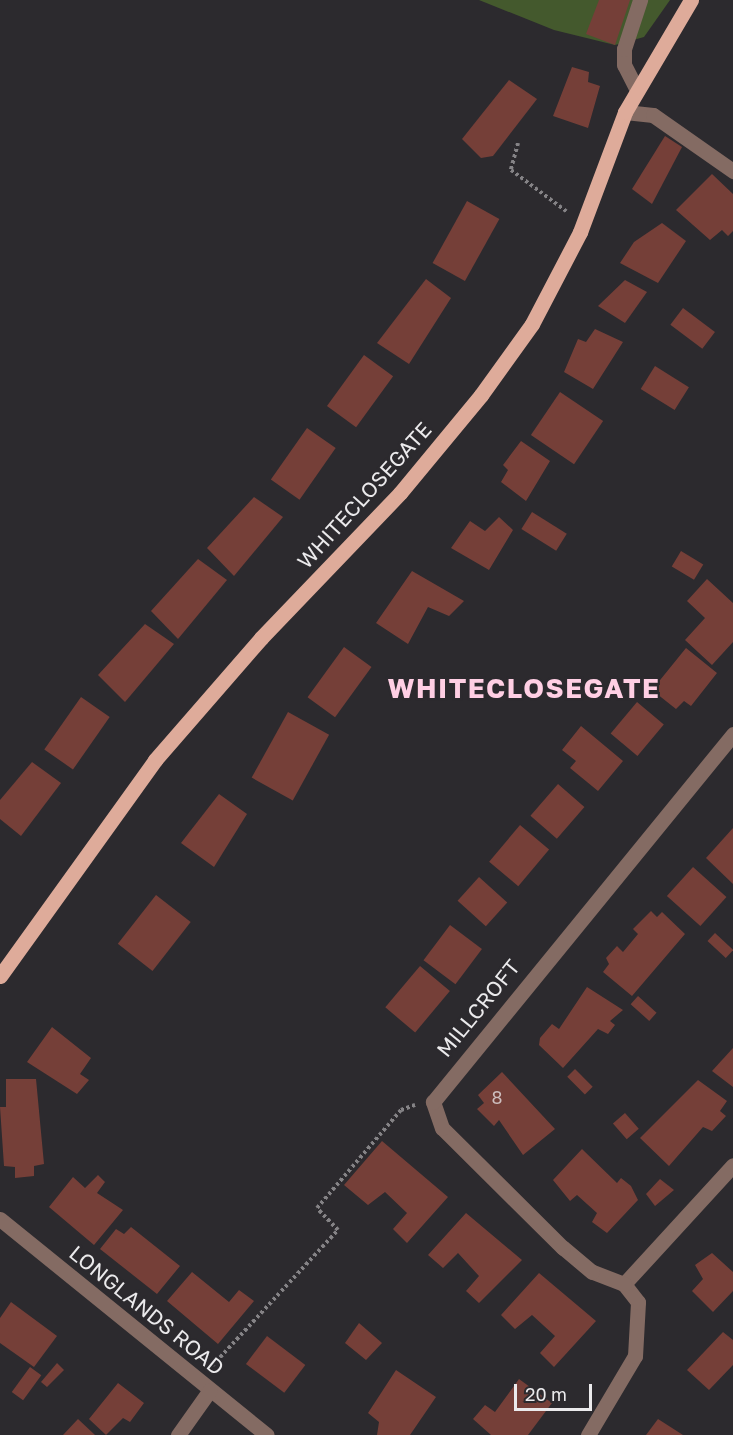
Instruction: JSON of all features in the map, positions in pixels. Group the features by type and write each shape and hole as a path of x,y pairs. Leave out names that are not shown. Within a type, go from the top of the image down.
{"main road":[{"name":"WHITECLOSEGATE","path":"0,976 155,760 261,638 400,493 481,395 532,324 580,232 625,112 692,0"}],"street":[{"path":"637,90 624,65 624,49 640,0"},
{"path":"625,112 653,115 733,171"},
{"name":"MILLCROFT","path":"433,1102 733,734"},
{"path":"433,1102 442,1128 562,1248 592,1272 624,1284 638,1302 639,1340 625,1377 588,1435"},
{"path":"624,1284 733,1165"},
{"name":"LONGLANDS ROAD","path":"0,1219 267,1435"},
{"path":"178,1435 205,1385"}],"path":[{"path":"518,143 511,171 562,205 580,232"},
{"path":"205,1385 338,1230 317,1208 401,1110 433,1102"}],"green space":[{"path":"479,0 670,0 644,37 615,45 554,30"}],"building":[{"path":"599,0 630,0 615,45 586,34"},
{"path":"572,67 589,72 588,82 600,86 588,128 553,116"},
{"path":"509,80 537,99 493,156 481,158 462,139"},
{"path":"665,136 682,147 652,204 632,189"},
{"path":"712,174 733,194 733,231 728,236 722,230 710,240 676,210"},
{"path":"467,201 499,219 465,281 433,263"},
{"path":"662,223 686,241 658,283 620,263 634,242"},
{"path":"426,279 451,298 409,364 377,343"},
{"path":"625,280 647,292 625,323 598,306"},
{"path":"683,308 715,332 702,349 670,325"},
{"path":"595,329 623,342 593,389 564,372 578,339 586,342"},
{"path":"364,355 393,376 356,427 327,406"},
{"path":"655,366 689,387 675,410 641,389"},
{"path":"560,392 603,421 574,464 531,435"},
{"path":"307,428 336,448 300,500 271,480"},
{"path":"521,441 550,461 526,501 501,482 508,470 503,465"},
{"path":"254,497 283,517 234,576 207,548"},
{"path":"532,512 567,534 556,551 521,529"},
{"path":"499,517 513,530 489,570 451,548 470,521 485,531"},
{"path":"681,551 703,564 694,580 672,566"},
{"path":"198,559 227,580 178,639 151,611"},
{"path":"412,571 464,601 449,616 428,607 408,644 376,623"},
{"path":"707,579 733,603 733,642 712,665 685,640 705,618 687,601"},
{"path":"145,624 174,644 125,702 98,675"},
{"path":"344,647 372,667 335,717 308,697"},
{"path":"686,648 717,673 691,706 684,701 676,709 652,690"},
{"path":"81,697 110,717 73,770 44,749"},
{"path":"637,702 664,724 637,756 611,733"},
{"path":"288,712 329,735 293,800 252,778"},
{"path":"581,726 623,761 598,791 570,768 576,761 562,750"},
{"path":"32,762 61,783 21,836 0,819 0,800"},
{"path":"558,784 584,807 557,839 530,816"},
{"path":"219,794 247,814 214,867 181,843"},
{"path":"520,825 549,849 518,886 489,862"},
{"path":"733,828 733,884 706,858"},
{"path":"693,867 726,897 700,926 667,896"},
{"path":"479,877 507,902 486,926 458,901"},
{"path":"156,895 191,922 153,971 118,944"},
{"path":"651,911 657,917 662,912 685,934 632,996 603,972 609,964 606,958 617,946 623,952 638,934 633,929"},
{"path":"450,925 482,949 455,984 424,960"},
{"path":"715,933 733,950 726,958 707,941"},
{"path":"420,966 450,991 415,1032 385,1007"},
{"path":"587,987 623,1010 610,1021 615,1025 608,1034 598,1029 563,1068 539,1045 540,1038 552,1024 559,1029"},
{"path":"638,996 657,1013 649,1021 631,1004"},
{"path":"52,1027 91,1058 80,1074 89,1080 77,1094 27,1062"},
{"path":"733,1048 733,1087 712,1071"},
{"path":"575,1069 593,1087 585,1094 567,1077"},
{"path":"502,1072 555,1129 523,1155 499,1120 494,1126 477,1109 484,1103 478,1095"},
{"path":"6,1079 36,1079 44,1164 34,1166 34,1176 15,1178 15,1167 4,1166 0,1107 6,1107"},
{"path":"698,1080 727,1101 720,1111 726,1116 712,1131 703,1127 669,1166 640,1138"},
{"path":"625,1113 639,1129 627,1139 613,1123"},
{"path":"382,1141 448,1197 407,1243 393,1229 407,1213 385,1192 368,1205 344,1185"},
{"path":"582,1149 617,1183 621,1178 631,1186 638,1200 607,1233 592,1222 597,1213 577,1195 570,1201 553,1180"},
{"path":"98,1175 105,1182 97,1193 123,1210 94,1245 49,1207 73,1177 85,1188"},
{"path":"660,1179 674,1190 655,1206 646,1194"},
{"path":"466,1213 522,1260 479,1303 466,1291 479,1276 458,1253 443,1268 428,1255"},
{"path":"131,1227 180,1266 157,1294 100,1249 116,1229 124,1234"},
{"path":"712,1253 733,1272 733,1291 713,1312 692,1291 703,1279 695,1265"},
{"path":"192,1272 229,1302 239,1290 254,1301 218,1344 167,1301"},
{"path":"539,1273 596,1321 554,1367 540,1353 555,1336 532,1315 515,1329 501,1315"},
{"path":"11,1302 57,1336 34,1367 0,1343 0,1318"},
{"path":"359,1323 382,1343 366,1360 345,1343"},
{"path":"723,1332 733,1340 733,1365 709,1390 687,1370"},
{"path":"267,1336 305,1365 284,1393 246,1364"},
{"path":"57,1363 64,1370 47,1387 41,1382"},
{"path":"30,1367 41,1375 23,1400 12,1392"},
{"path":"396,1370 436,1397 410,1435 377,1435 379,1422 368,1413"},
{"path":"519,1379 552,1403 528,1435 491,1435 473,1419 485,1405 495,1412"},
{"path":"118,1383 144,1403 130,1422 123,1418 106,1435 89,1419"},
{"path":"78,1419 95,1435 63,1435"},
{"path":"658,1419 683,1435 646,1435"}],"district":[{"name":"WHITECLOSEGATE","path":"524,689"}]}
